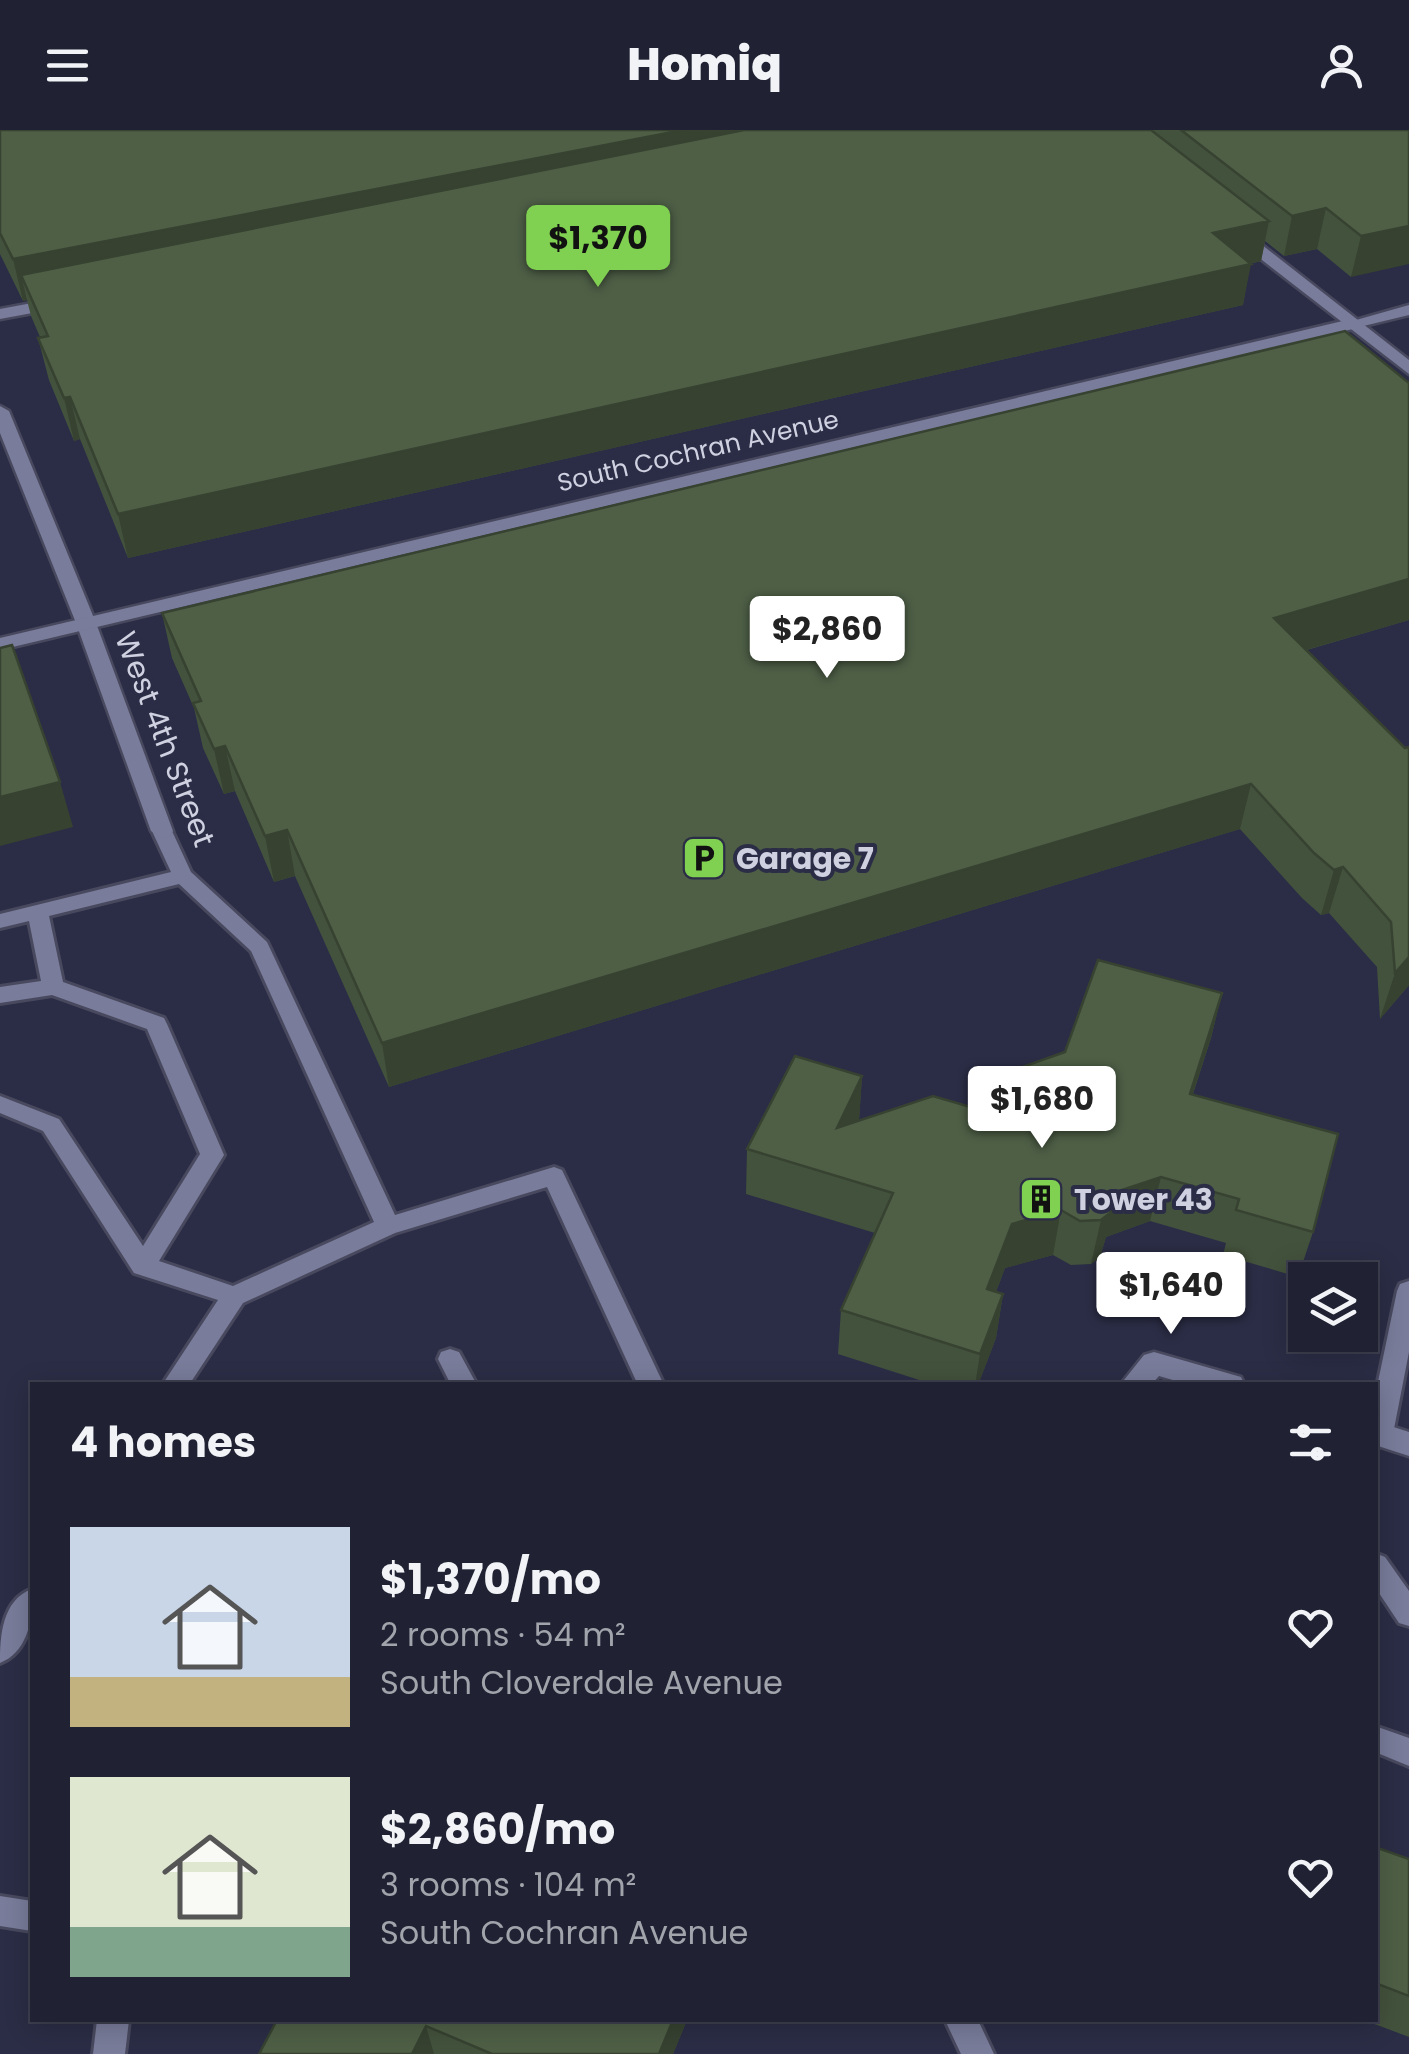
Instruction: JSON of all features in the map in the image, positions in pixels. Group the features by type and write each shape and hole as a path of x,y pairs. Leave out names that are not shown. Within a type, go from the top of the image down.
{"street":[{"path":"1216,216 1409,370"},
{"path":"0,314 78,299"},
{"name":"South Cochran Avenue","path":"0,644 1409,310"},
{"name":"West 4th Street","path":"0,411 86,623 162,830"},
{"path":"1137,1382 1154,1363 1220,1382"},
{"path":"1378,1434 1409,1444"}],"lane":[{"name":"West 4th Street","path":"162,830 183,876 260,947 388,1226"},
{"path":"0,920 183,876"},
{"path":"38,912 54,987"},
{"path":"0,995 54,987 156,1024 212,1155 143,1266"},
{"path":"0,1104 51,1126 143,1266 234,1296"},
{"path":"177,1382 234,1296 388,1226 554,1176 644,1382"},
{"path":"1378,1430 1409,1292"},
{"path":"450,1359 462,1382"},
{"path":"1378,1569 1409,1614"},
{"path":"0,1650 30,1603"},
{"path":"1378,1741 1409,1752"},
{"path":"0,1911 30,1916"},
{"path":"109,2054 113,2022"},
{"path":"962,2022 978,2054"}],"building":[{"path":"0,130 683,130 13,259 0,233"},
{"path":"744,130 1151,130 1269,221 1213,233 1251,264 118,514 70,397 64,398 38,338 48,336 21,275"},
{"path":"1181,130 1409,130 1409,226 1361,236 1326,208 1292,216"},
{"path":"1345,331 1409,383 1409,579 1274,618 1405,748 1409,747 1409,957 1395,973 1391,922 1343,867 1334,870 1314,853 1251,784 382,1043 287,830 265,836 225,746 214,749 193,703 201,701 162,613"},
{"path":"12,645 60,782 0,797 0,648"},
{"name":"Tower 43","path":"1098,960 1222,993 1190,1094 1338,1134 1313,1232 1236,1210 1239,1199 1161,1177 1116,1192 1110,1213 1101,1220 1080,1221 1061,1210 1012,1224 987,1289 1003,1294 980,1354 841,1310 893,1193 747,1149 795,1056 862,1076 837,1128 933,1096 1022,1122 991,1078 1065,1052"},
{"path":"1378,1848 1409,1859 1409,1996 1378,1984"},
{"path":"276,2022 672,2022 659,2054 492,2054 426,2026 412,2054 259,2054"}],"place":[{"name":"Garage 7","path":"704,858"},
{"name":"Tower 43","path":"1041,1199"}]}
